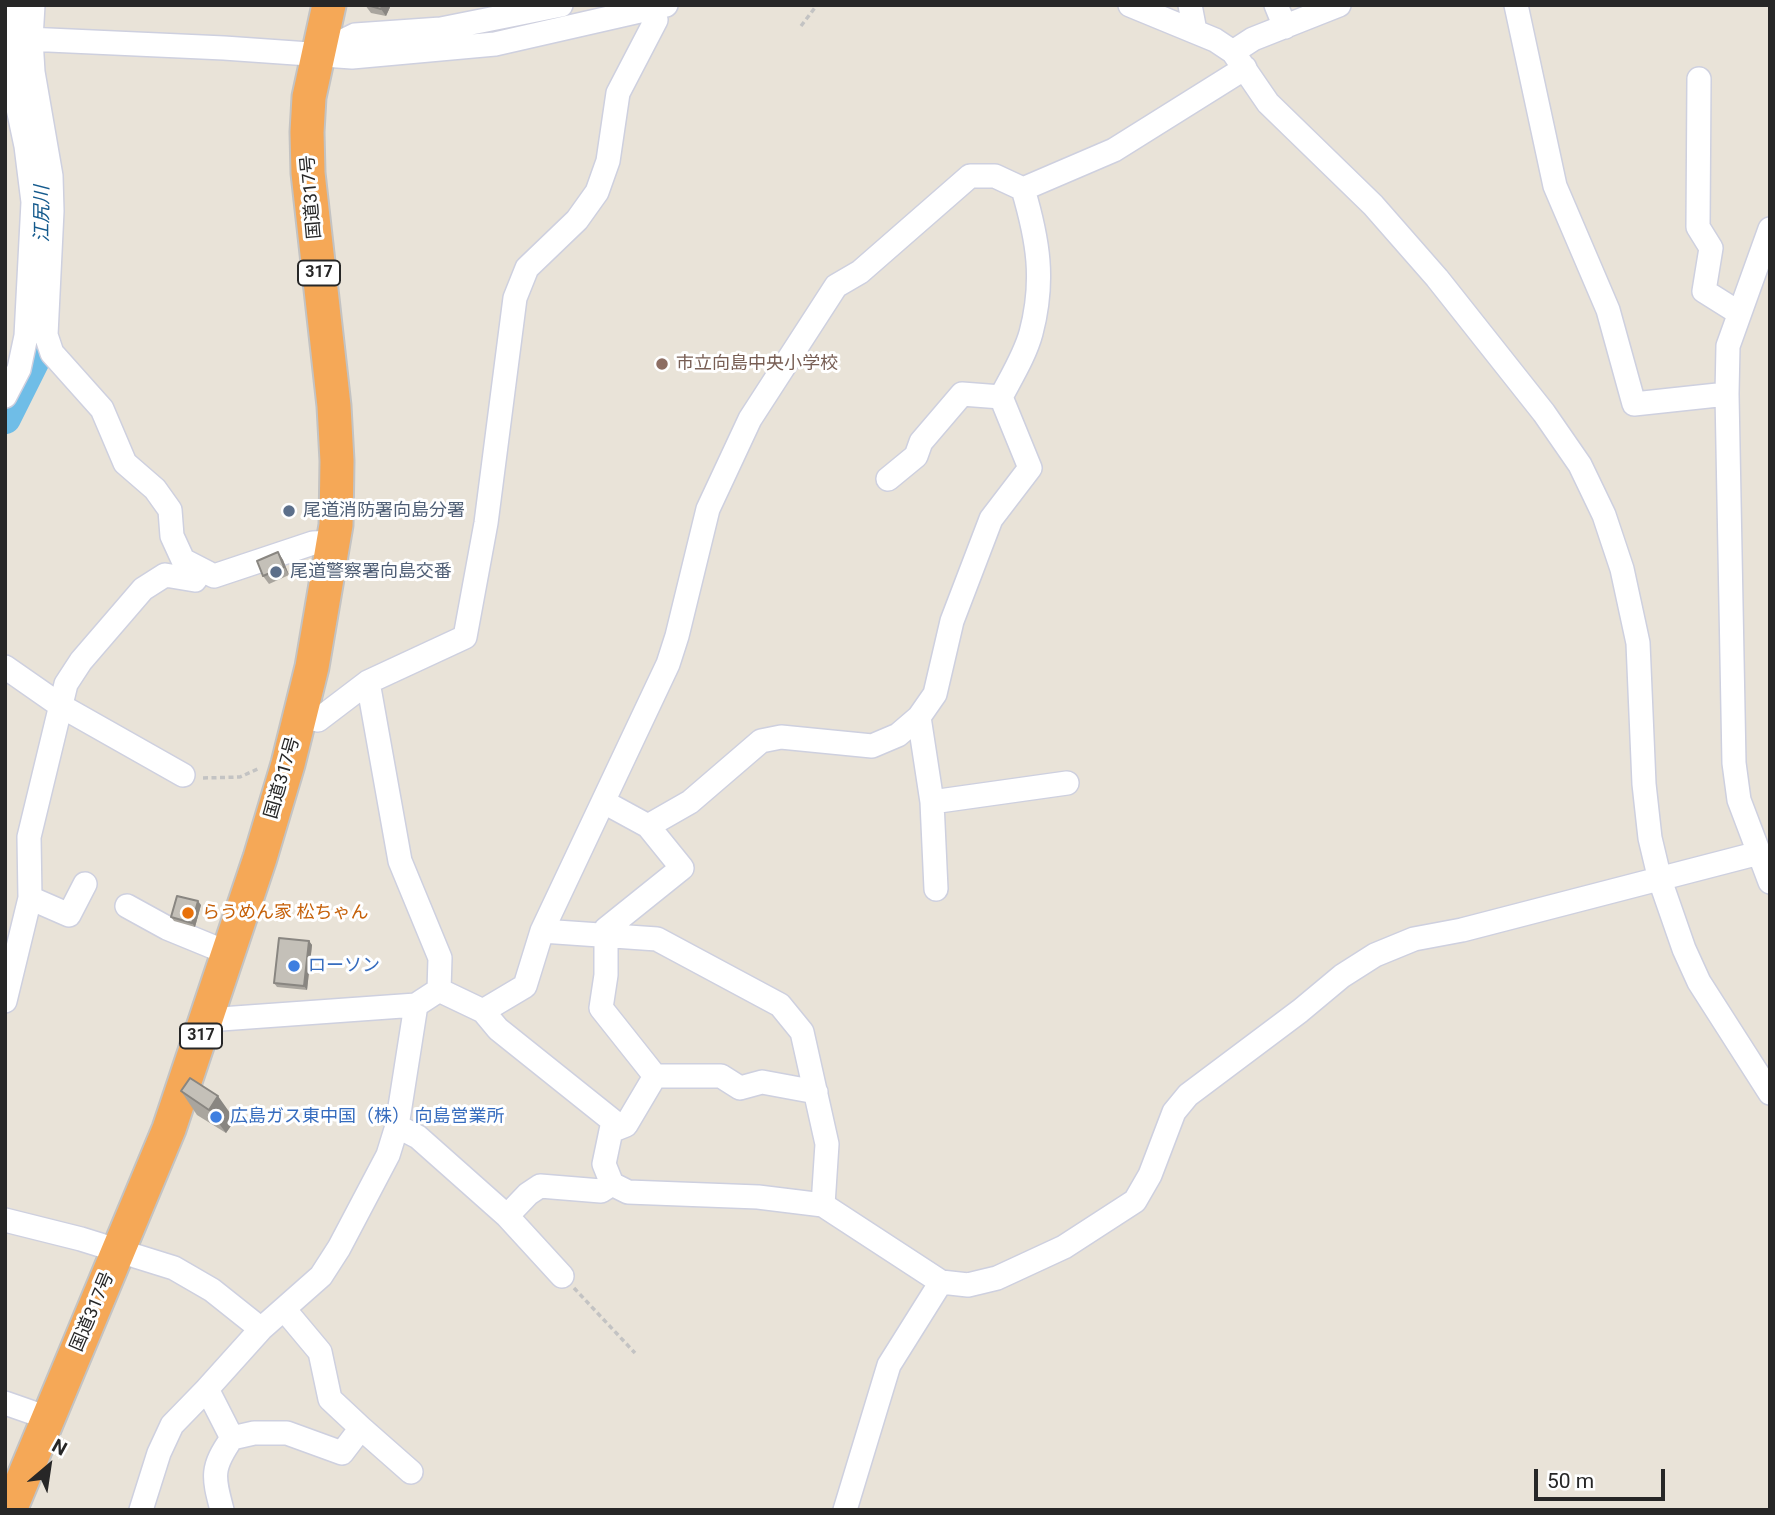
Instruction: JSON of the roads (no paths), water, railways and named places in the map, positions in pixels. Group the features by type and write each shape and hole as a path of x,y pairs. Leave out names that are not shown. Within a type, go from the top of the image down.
{"highway":[{"name":"国道317号","path":"10,1510 169,1129 229,953 288,764 322,618 334,542 337,461 334,406 308,173 309,97 329,5"}],"street":[{"path":"5,396 19,369 26,335 33,202 26,146 12,80 17,38 13,5"},
{"path":"17,38 33,5"},
{"path":"318,53 355,35 441,29 561,5"},
{"path":"1130,5 1215,40 1239,60 1268,103 1373,205 1437,278 1544,414 1580,465 1604,514 1622,569 1638,643 1644,784 1650,838 1660,880 1684,949 1699,982 1770,1093"},
{"path":"1190,5 1195,32"},
{"path":"1276,5 1285,27"},
{"path":"483,1011 525,986 542,931 668,664 708,509 750,419 836,286 860,272 970,176 995,176 1023,189 1114,150 1239,60 1253,39 1339,5"},
{"path":"1516,5 1555,186 1608,310 1634,404 1727,394"},
{"path":"17,38 352,57 495,44 656,6 656,20 618,93 608,161 597,192 577,220 527,268 515,298 489,499 464,638 368,682 318,720 300,716"},
{"path":"17,38 33,72 51,176 46,335 52,353 102,409 125,463 155,489 170,510 172,536 183,560 214,576 313,543 334,542"},
{"path":"1699,79 1698,227 1711,248 1704,291 1739,313"},
{"path":"648,826 690,802 761,741 781,737 872,746 898,735 919,717 935,694 952,621 991,519 1030,468 1002,397 1031,333 1039,272 1036,232 1023,189"},
{"path":"1770,229 1728,346 1727,394 1734,763 1739,800 1770,882"},
{"path":"888,479 916,456 921,442 962,394 1002,397"},
{"path":"5,1001 30,898 29,837 66,684 81,661 143,589 165,575 195,580 202,570"},
{"path":"5,667 61,706 183,775"},
{"path":"368,682 400,861 440,958 439,990"},
{"path":"919,717 932,802 936,889"},
{"path":"932,802 1067,783"},
{"path":"604,802 648,826 682,867 606,929 604,936 606,975 601,1008 655,1076"},
{"path":"439,990 483,1011 498,1029 613,1121 604,1164 612,1184 628,1192 758,1197 823,1205 941,1282 968,1285 997,1278 1064,1247 1135,1201 1150,1175 1174,1112 1188,1095 1342,976 1375,955 1414,939 1462,930 1759,853"},
{"path":"30,898 69,915 85,884"},
{"path":"127,906 167,928 229,953"},
{"path":"542,931 657,939 780,1005 802,1032 816,1092 827,1144 823,1205"},
{"path":"207,1020 416,1004 439,990"},
{"path":"141,1510 159,1453 172,1425 261,1329 321,1276 339,1248 388,1155 397,1126 416,1004"},
{"path":"655,1076 721,1076 740,1088 762,1082 816,1092"},
{"path":"611,1131 626,1125 655,1076"},
{"path":"397,1126 418,1137 507,1216 562,1276"},
{"path":"507,1216 528,1194 540,1186 601,1191 612,1184"},
{"path":"5,1220 81,1239 174,1268 212,1290 261,1329"},
{"path":"845,1510 854,1488 889,1365 941,1282"},
{"path":"284,1309 320,1352 330,1399 411,1472"},
{"path":"207,1390 232,1438"},
{"path":"5,1403 48,1418"},
{"path":"342,1453 361,1429"},
{"path":"222,1510 213,1478 219,1455 232,1438 254,1433 287,1433 342,1453 390,1454"}],"waterway":[{"name":"江尻川","path":"5,418 37,354 39,305"}],"place":[{"name":"市立向島中央小学校","path":"662,364"},
{"name":"尾道消防署向島分署","path":"289,511"},
{"name":"尾道警察署向島交番","path":"276,572"},
{"name":"らうめん家 松ちゃん","path":"188,913"},
{"name":"ローソン","path":"294,966"},
{"name":"広島ガス東中国（株） 向島営業所","path":"216,1117"}]}
